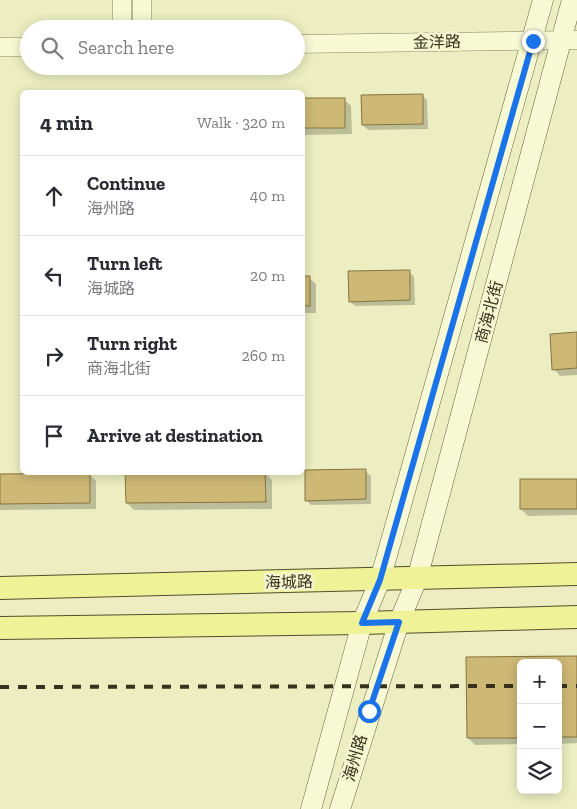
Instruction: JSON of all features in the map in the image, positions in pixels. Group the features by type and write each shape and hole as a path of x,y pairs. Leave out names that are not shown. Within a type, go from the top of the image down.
{"main road":[{"name":"商海北街","path":"362,623 380,580 543,0"},
{"name":"商海北街","path":"399,622 417,579 569,41 572,0"},
{"name":"海城路","path":"0,588 577,574"},
{"path":"0,628 362,623 577,617"},
{"name":"海州路","path":"340,809 399,622"},
{"name":"海州路","path":"311,809 362,623"}],"street":[{"path":"122,0 122,20"},
{"path":"142,0 142,20"},
{"name":"金洋路","path":"305,44 569,41"},
{"path":"0,47 20,47"}],"building":[{"path":"423,94 423,124 362,125 361,95"},
{"path":"305,98 345,98 345,128 305,128"},
{"path":"410,270 410,300 349,302 348,271"},
{"path":"305,276 310,276 310,306 305,306"},
{"path":"577,332 577,368 552,370 550,334"},
{"path":"366,469 366,499 305,501 305,470"},
{"path":"0,474 90,475 90,503 0,504"},
{"path":"125,475 265,475 266,502 126,503"},
{"path":"520,479 577,479 577,509 520,509"},
{"path":"577,656 577,737 562,737 562,659 517,659 517,738 467,738 466,657"}],"railway":[{"path":"0,687 517,686"},
{"path":"562,686 577,686"}],"route":[{"path":"369,711 399,622 362,623 380,580 533,41"}]}
